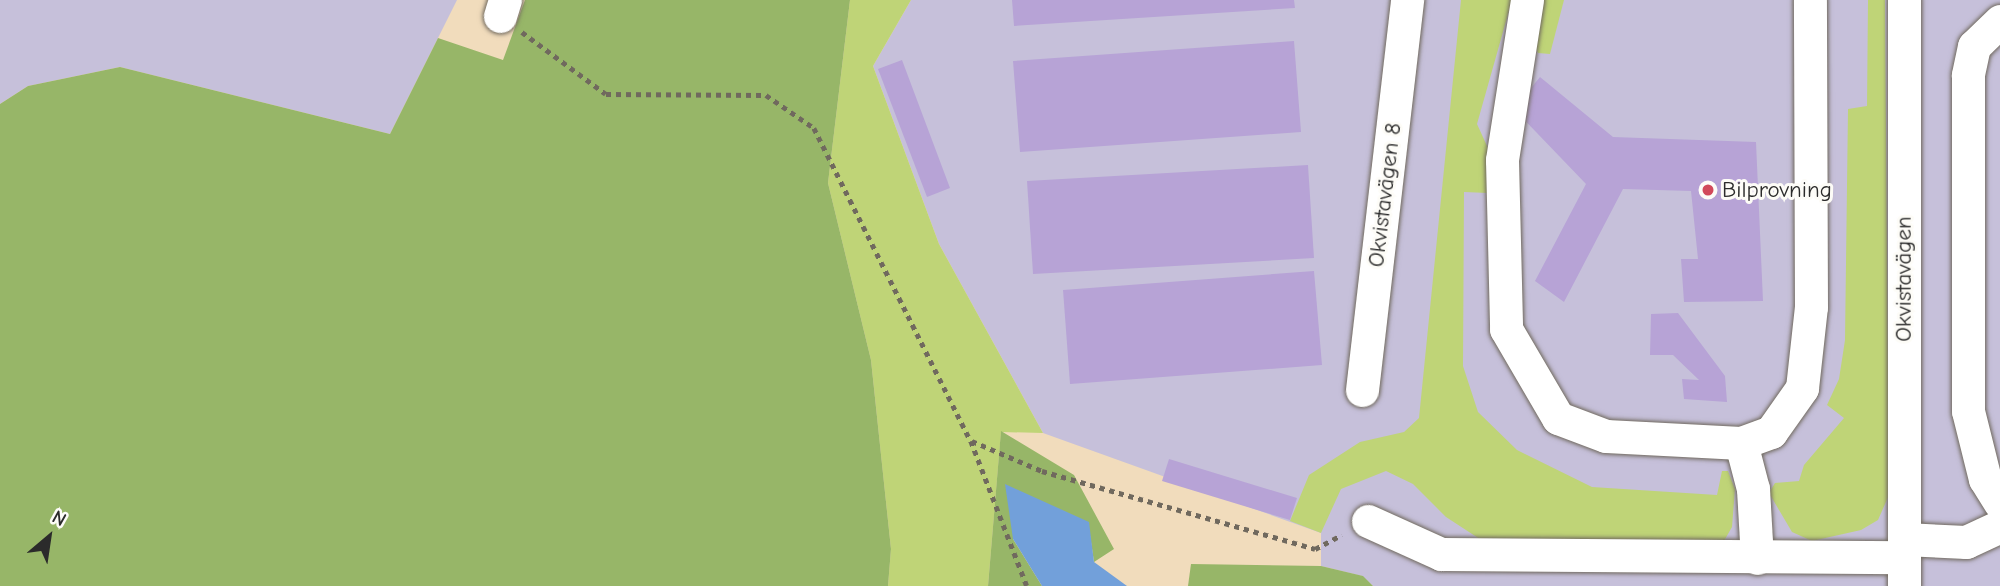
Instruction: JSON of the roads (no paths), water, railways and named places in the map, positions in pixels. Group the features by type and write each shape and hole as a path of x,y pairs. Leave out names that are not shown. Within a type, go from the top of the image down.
{"street":[{"name":"Okvistavägen 8","path":"1362,390 1407,0"},
{"path":"1527,0 1502,160 1506,330 1558,418 1606,436 1741,443 1771,432 1802,388 1811,307 1810,0"},
{"name":"Okvistavägen","path":"1904,0 1904,561"},
{"path":"2000,21 1974,46 1968,75 1968,411 1985,479 2000,503"},
{"path":"1741,443 1753,489 1757,558"},
{"path":"1368,521 1441,554 1904,561 1966,542 2000,526"}],"water":[{"path":"1005,484 1089,522 1094,562 1127,586 1042,586 1013,539"}],"place":[{"name":"Bilprovning","path":"1708,190"}]}
